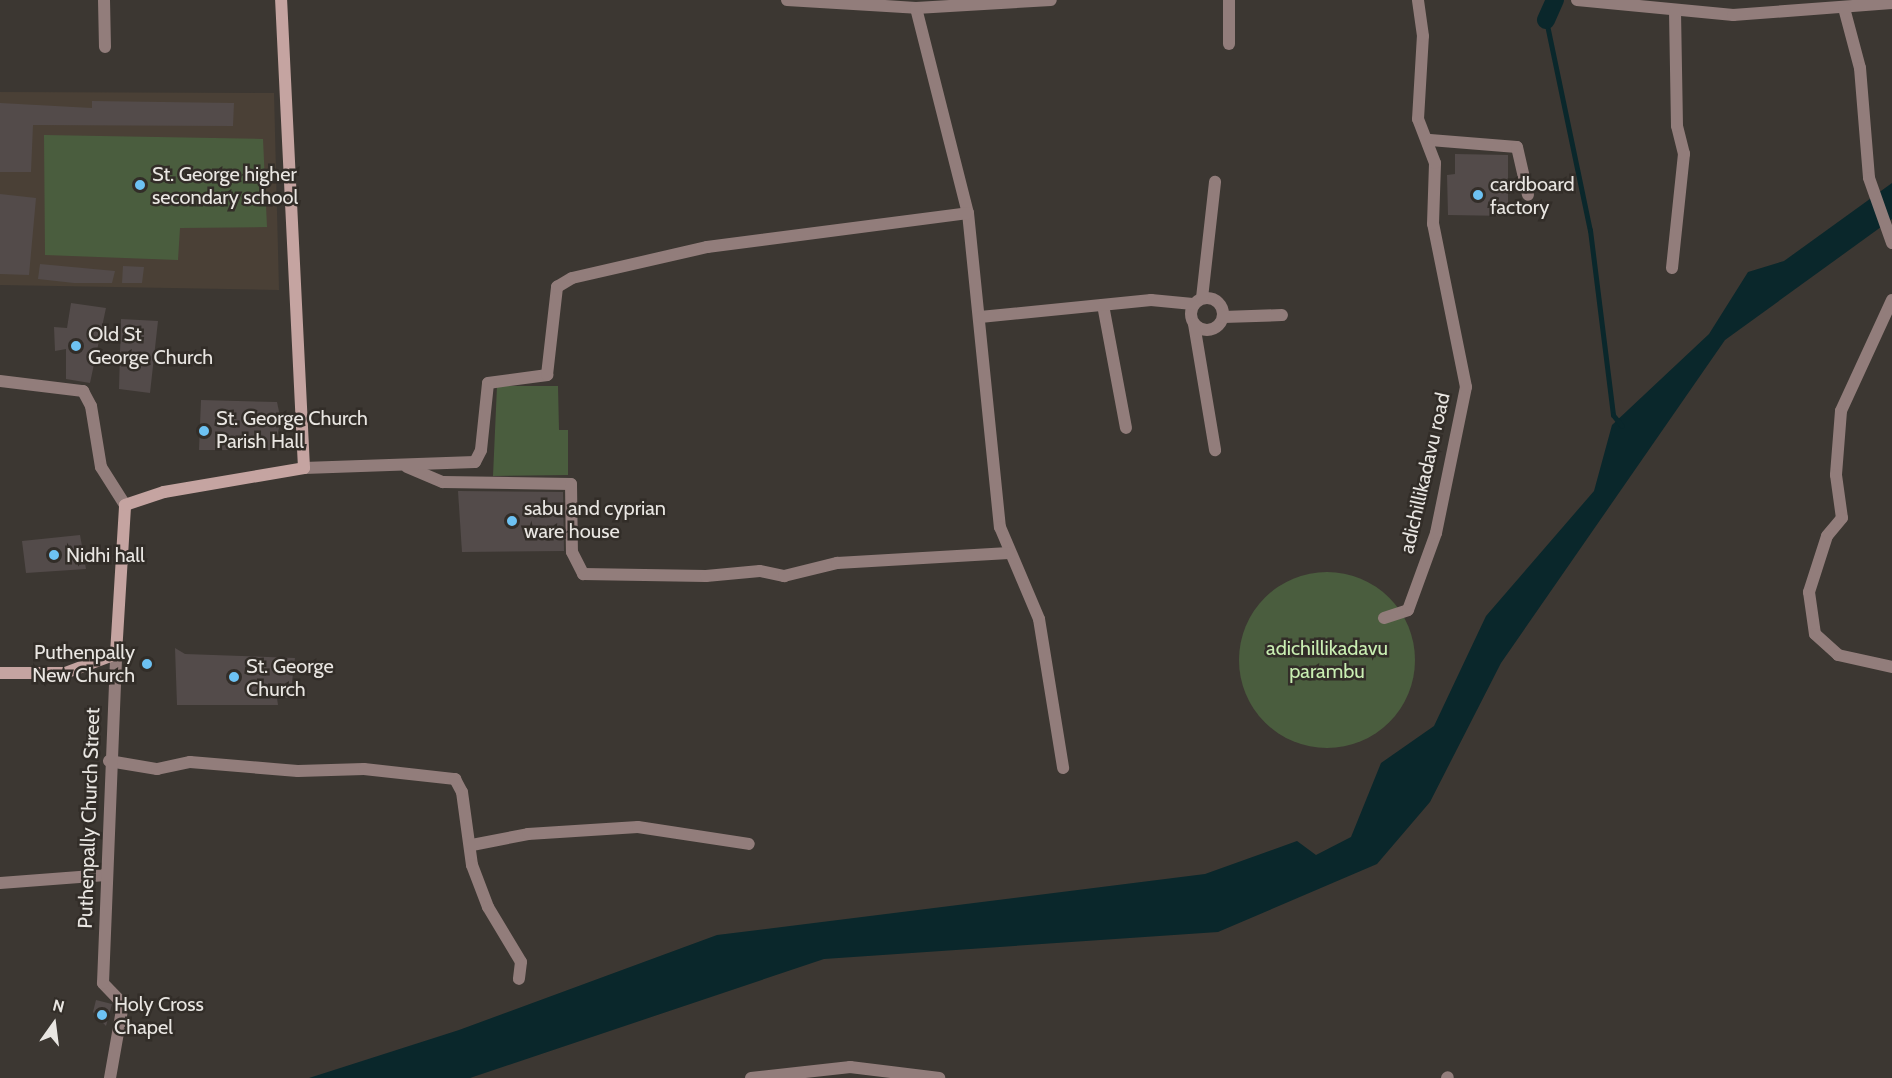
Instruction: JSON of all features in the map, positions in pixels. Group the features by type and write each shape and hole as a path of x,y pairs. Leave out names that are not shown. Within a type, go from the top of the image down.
{"main road":[{"path":"0,674 65,672 116,654 125,505 164,492 303,468 281,0"}],"street":[{"path":"104,0 105,47"},
{"path":"787,0 916,8 1051,0"},
{"path":"1229,0 1229,44"},
{"path":"1418,0 1424,36 1418,119 1430,140 1517,147 1528,195"},
{"path":"1577,0 1675,12 1733,15 1892,3"},
{"path":"916,8 968,213 1000,527 1009,553 1039,619 1063,768"},
{"path":"1844,8 1860,68 1869,178 1890,238"},
{"path":"1672,268 1684,154 1677,126 1675,12"},
{"name":"adichillikadavu road","path":"1384,618 1408,610 1436,533 1466,387 1442,247 1433,224 1430,140"},
{"path":"1215,182 1194,324 1215,450"},
{"path":"303,468 475,462 481,450 488,383 547,375 557,287 572,278 707,247 968,213"},
{"path":"980,317 1151,300 1218,302 1223,316"},
{"path":"1892,300 1840,411 1836,475 1842,518 1827,536 1809,592 1815,634 1838,656 1892,667"},
{"path":"1103,305 1126,428"},
{"path":"1194,324 1208,330 1223,316 1282,315"},
{"path":"0,381 83,391 91,406 101,467 125,505"},
{"path":"403,465 443,482 571,484 572,552 583,574 706,576 760,571 784,576 837,563 1009,553"},
{"name":"Puthenpally Church Street","path":"110,1078 123,1004 103,982 109,761 116,654"},
{"path":"109,761 157,769 190,762 298,771 364,768 455,779 488,907 521,962 519,979"},
{"path":"471,845 528,834 638,827 748,844"},
{"path":"0,883 106,875"},
{"path":"751,1078 850,1067 939,1078"}],"shaded area":[{"path":"0,92 274,93 279,290 0,285"}],"green space":[{"path":"44,135 263,139 267,227 180,228 178,260 45,255"},
{"path":"497,386 558,386 559,430 568,430 568,475 493,476"},
{"name":"adichillikadavu parambu","path":"1327,572 1344,573 1361,578 1390,597 1409,626 1414,643 1414,677 1409,694 1390,723 1361,742 1344,747 1327,748 1310,747 1293,742 1264,723 1245,694 1240,677 1239,660 1240,643 1245,626 1264,597 1293,578 1310,573"}],"water":[{"path":"1892,183 1892,219 1725,340 1501,663 1430,802 1377,864 1218,932 824,959 470,1078 309,1078 459,1030 717,935 1205,874 1297,841 1316,855 1351,837 1381,763 1434,726 1486,616 1594,491 1612,425 1709,334 1748,272 1784,261"}],"building":[{"path":"92,101 234,103 233,126 33,125 31,172 0,172 0,103 92,108"},
{"name":"cardboard factory","path":"1455,154 1508,155 1508,216 1448,215 1447,175 1455,174"},
{"path":"0,194 36,198 29,275 0,274"},
{"path":"40,264 115,271 112,283 74,283 38,279"},
{"path":"123,266 144,267 142,283 122,283"},
{"path":"71,303 106,308 90,383 66,379 66,349 55,351 54,327 67,328"},
{"path":"121,319 158,321 150,393 119,389"},
{"path":"201,400 277,402 281,421 273,450 199,450"},
{"name":"sabu and cyprian ware house","path":"458,491 563,492 564,551 462,552"},
{"name":"Nidhi hall","path":"80,535 86,569 26,573 22,541"},
{"name":"St. George Church","path":"175,648 185,654 295,658 290,698 277,698 278,705 177,705"},
{"name":"Holy Cross Chapel","path":"96,1000 112,1004 106,1026 93,1012"}],"waterway":[{"path":"1546,20 1555,0"},
{"path":"1546,20 1590,230 1613,415 1622,426"}],"place":[{"name":"St. George higher secondary school","path":"140,185"},
{"name":"cardboard factory","path":"1478,195"},
{"name":"Old St George Church","path":"76,346"},
{"name":"St. George Church Parish Hall","path":"204,431"},
{"name":"sabu and cyprian ware house","path":"512,521"},
{"name":"Nidhi hall","path":"54,555"},
{"name":"Puthenpally New Church","path":"147,664"},
{"name":"St. George Church","path":"234,677"},
{"name":"Holy Cross Chapel","path":"102,1015"}]}
